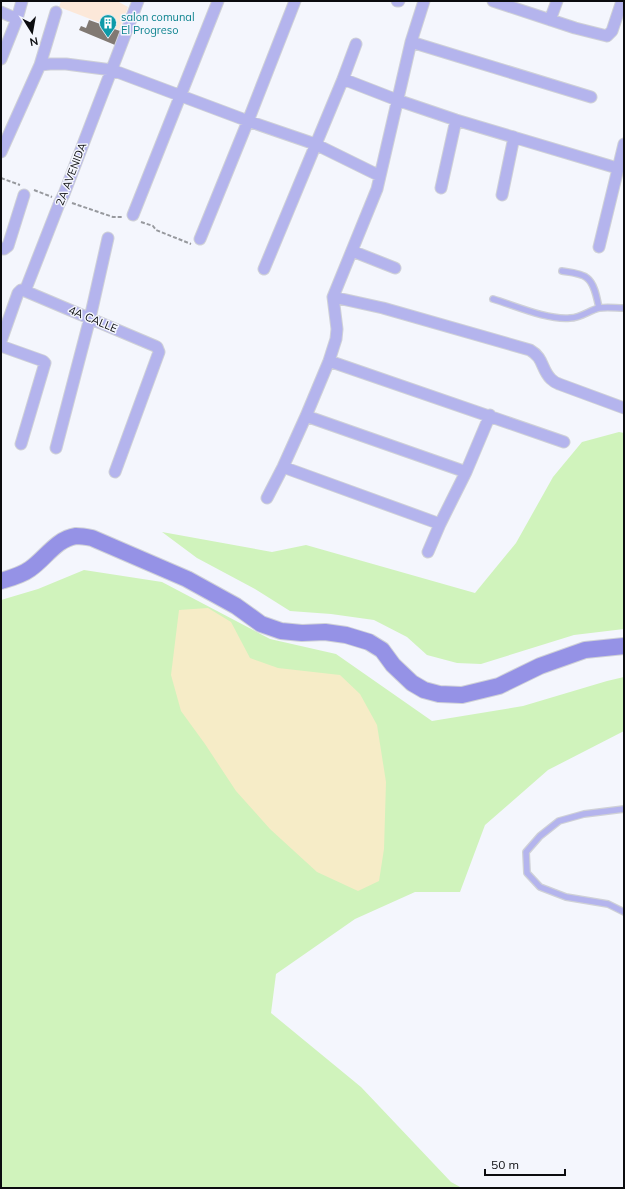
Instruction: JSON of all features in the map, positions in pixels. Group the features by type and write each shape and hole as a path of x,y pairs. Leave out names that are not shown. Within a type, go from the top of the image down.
{"main road":[{"path":"1,581 29,570 36,565 52,548 64,540 76,536 92,538 187,579 236,606 261,624 281,631 302,633 325,632 346,635 369,642 382,650 393,665 412,683 424,690 439,694 462,695 499,686 540,666 585,650 624,646"}],"street":[{"path":"1,59 17,19 22,1"},
{"name":"2A AVENIDA","path":"1,341 18,293 21,290 25,291 138,1"},
{"path":"132,218 218,1"},
{"path":"196,242 248,121 295,1"},
{"path":"267,498 306,416 329,361 336,339 337,329 333,298 377,189 411,42 424,1"},
{"path":"493,1 575,28 607,36 612,31 622,1"},
{"path":"550,20 557,1"},
{"path":"1,12 17,19"},
{"path":"1,152 40,65 56,12"},
{"path":"411,42 591,98"},
{"path":"264,269 343,79 356,44"},
{"path":"40,65 66,64 112,70 248,121 315,144 380,176"},
{"path":"343,79 397,100 456,120 617,168"},
{"path":"441,188 456,120"},
{"path":"502,195 514,137"},
{"path":"599,247 624,144"},
{"path":"1,248 4,249 8,246 26,190"},
{"path":"56,448 90,318 108,238"},
{"path":"352,251 395,268"},
{"name":"4A CALLE","path":"25,291 159,349 115,472"},
{"path":"333,298 383,308 530,350 539,357 551,380 624,408"},
{"path":"1,346 45,363 21,444"},
{"path":"329,361 490,415 564,442"},
{"path":"428,552 466,472 490,415"},
{"path":"306,416 466,472"},
{"path":"283,466 440,524"}],"lane":[{"path":"562,271 574,273 587,278 592,285 599,308"},
{"path":"493,299 560,319 573,318 599,308 624,308"},
{"path":"624,809 584,814 559,821 540,836 526,852 527,872 540,887 566,897 608,904 624,912"}],"path":[{"path":"1,178 26,190 62,199 113,217 132,218 153,226 156,230 196,242"}],"shaded area":[{"path":"61,1 117,1 128,7 119,30 59,7"}],"green space":[{"path":"619,432 624,433 624,629 574,635 481,664 457,663 427,655 407,637 374,620 331,614 290,611 255,589 197,558 162,532 272,552 306,545 475,593 516,543 553,477 582,442"},
{"path":"84,570 162,582 270,639 336,654 432,721 523,706 624,677 624,731 548,770 485,825 460,892 415,892 355,919 276,974 271,1013 361,1087 451,1182 462,1188 1,1188 1,600 38,589"}],"sand":[{"path":"208,608 231,622 250,658 278,668 340,675 360,694 377,725 386,782 384,849 379,881 358,891 317,872 270,829 236,791 181,711 171,675 179,610"}],"building":[{"name":"salon comunal El Progreso","path":"89,20 120,31 115,45 79,30 81,26 86,28"}],"place":[{"name":"salon comunal El Progreso","path":"108,38"}]}
